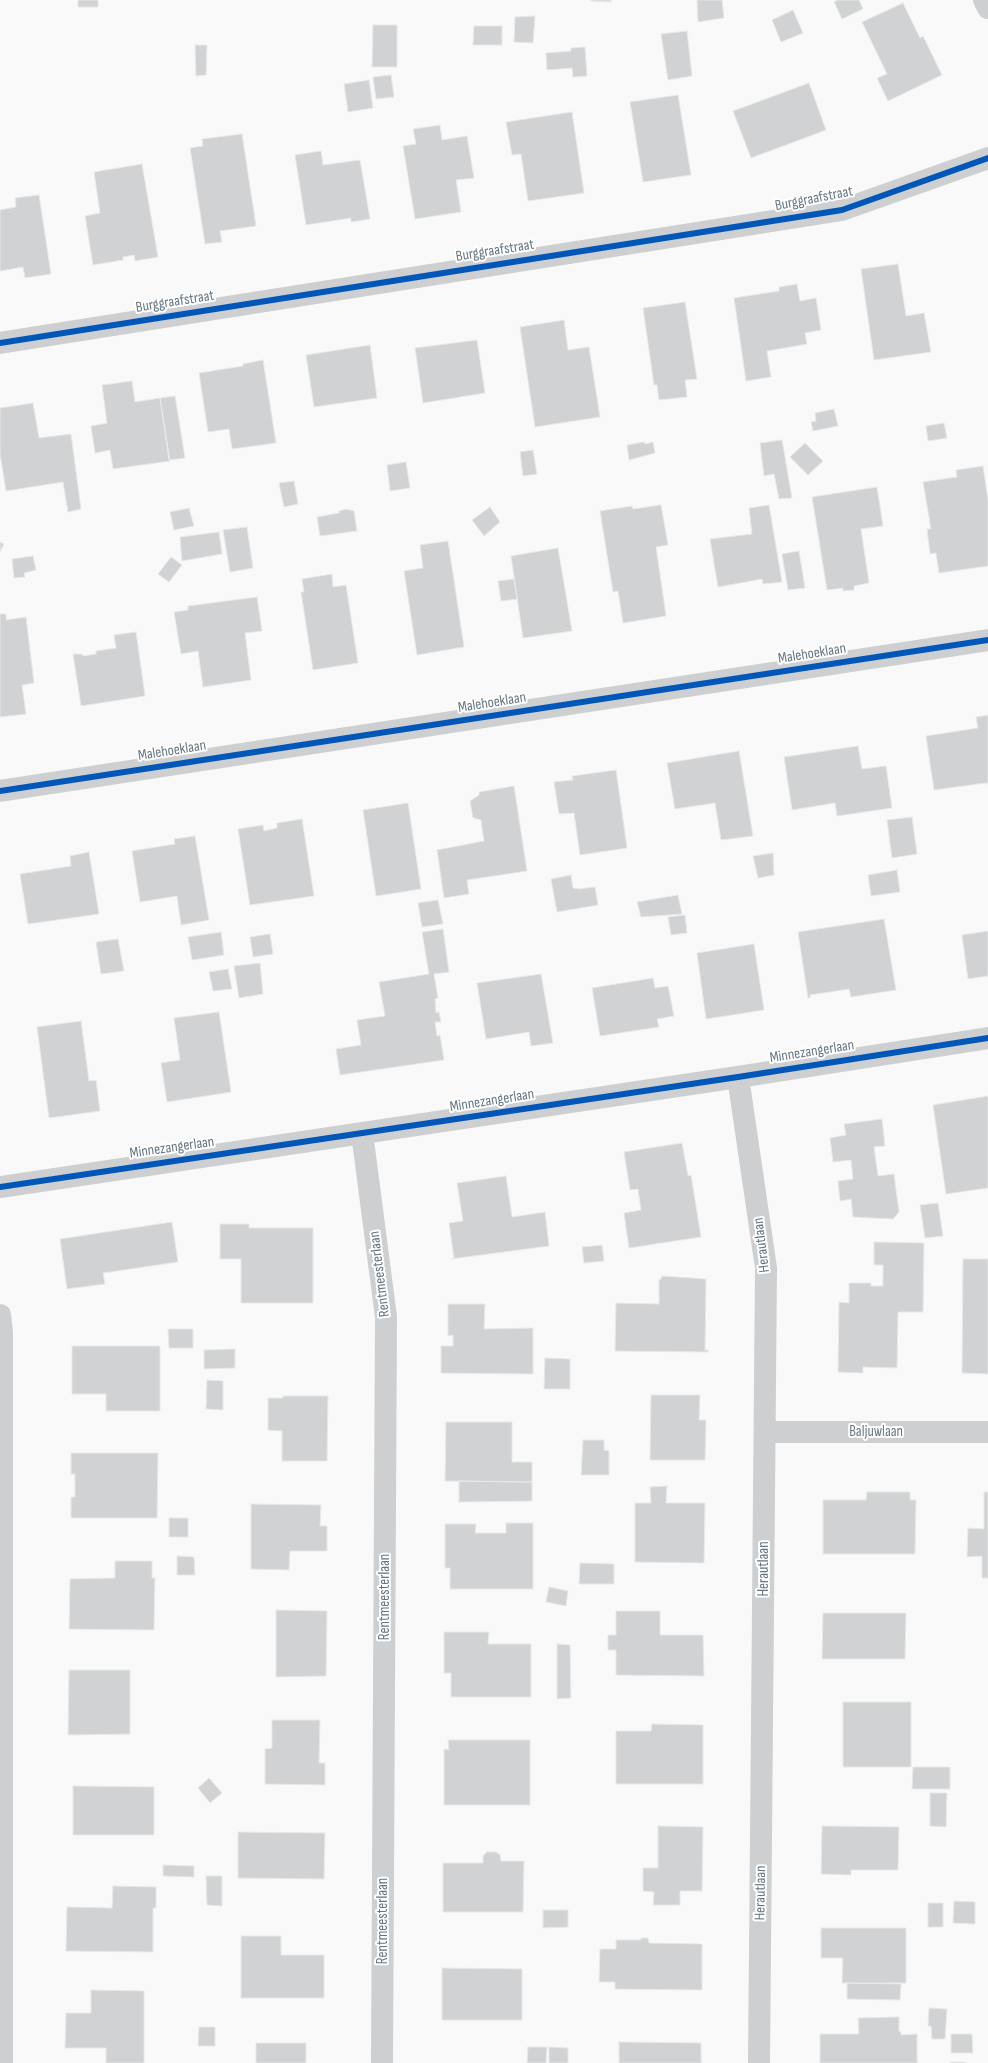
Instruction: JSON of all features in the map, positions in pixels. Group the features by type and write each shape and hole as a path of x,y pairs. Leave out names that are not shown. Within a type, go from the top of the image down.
{"street":[{"path":"984,0 988,8"},
{"name":"Burggraafstraat","path":"0,343 842,210 988,158"},
{"name":"Malehoeklaan","path":"0,791 988,640"},
{"name":"Minnezangerlaan","path":"0,1187 738,1077 988,1038"},
{"name":"Herautlaan","path":"738,1077 766,1268 759,2063"},
{"name":"Rentmeesterlaan","path":"362,1133 386,1317 382,2063"},
{"path":"1,1327 2,2063"},
{"name":"Baljuwlaan","path":"765,1432 988,1432"}],"building":[{"path":"78,0 98,0 98,7 78,7"},
{"path":"611,0 611,2 591,1"},
{"path":"697,0 722,0 724,18 698,22"},
{"path":"837,0 859,0 863,9 842,19 834,2"},
{"path":"903,3 920,38 923,36 942,75 888,101 877,78 887,74 862,22"},
{"path":"793,10 803,33 781,42 772,20"},
{"path":"535,16 533,43 514,42 515,17"},
{"path":"373,25 397,25 397,67 372,67"},
{"path":"474,26 502,26 502,45 473,45"},
{"path":"687,31 692,76 668,80 661,34"},
{"path":"195,45 207,45 206,75 196,76"},
{"path":"585,47 587,76 573,77 572,68 547,70 546,53 571,51 571,48"},
{"path":"391,75 394,97 376,99 373,77"},
{"path":"369,80 373,108 348,112 344,84"},
{"path":"809,83 826,130 751,158 733,111"},
{"path":"678,95 691,175 643,182 630,102"},
{"path":"572,112 584,193 528,201 521,154 512,155 506,122"},
{"path":"440,125 442,140 467,136 474,178 456,180 461,212 415,219 403,146 416,144 413,129"},
{"path":"242,134 256,226 220,231 222,242 205,244 190,148 203,146 202,139"},
{"path":"321,151 323,165 360,160 370,219 351,222 351,218 306,225 295,155"},
{"path":"142,164 158,257 135,261 134,255 123,257 123,260 93,265 85,216 100,213 94,172"},
{"path":"39,195 51,274 25,278 23,267 0,271 0,210 16,207 15,198"},
{"path":"898,264 906,316 924,313 931,352 874,360 861,269"},
{"path":"797,284 800,301 816,298 821,330 805,333 807,344 767,351 771,377 746,381 734,298 779,291 779,287"},
{"path":"685,302 697,379 685,380 687,397 659,400 657,385 654,385 643,308"},
{"path":"564,320 568,350 589,347 600,417 535,427 520,327"},
{"path":"477,340 485,393 423,403 415,348"},
{"path":"370,345 377,398 314,407 306,355"},
{"path":"263,360 276,443 232,449 229,429 208,432 199,373 243,366 243,364"},
{"path":"132,381 135,402 160,398 170,461 113,469 110,450 95,453 91,426 107,423 102,385"},
{"path":"175,396 185,458 169,460 160,398"},
{"path":"33,403 39,438 71,434 81,509 68,512 63,482 6,491 0,454 0,408"},
{"path":"834,409 838,426 813,431 811,422 816,421 815,413"},
{"path":"944,423 947,438 928,441 926,426"},
{"path":"782,440 792,498 779,499 774,474 764,476 760,443"},
{"path":"644,442 645,444 653,442 655,453 629,460 627,445"},
{"path":"805,443 823,461 808,475 790,457"},
{"path":"533,450 537,474 523,476 520,452"},
{"path":"406,462 410,488 390,491 387,465"},
{"path":"983,466 988,500 988,566 939,573 936,553 930,554 927,529 931,529 923,482 957,477 956,470"},
{"path":"294,481 298,504 284,507 279,483"},
{"path":"877,487 883,526 861,529 869,583 854,586 854,590 843,591 843,588 827,590 812,497"},
{"path":"661,505 668,545 656,547 666,616 623,623 618,591 613,592 600,511 632,506 633,509"},
{"path":"769,505 782,582 763,584 762,579 718,587 710,539 752,534 749,508"},
{"path":"490,507 500,522 484,536 472,520"},
{"path":"189,508 194,526 174,530 170,512"},
{"path":"346,509 354,511 357,531 320,536 317,517 339,513 339,511"},
{"path":"247,527 253,568 230,572 223,530"},
{"path":"219,532 222,554 182,561 180,537"},
{"path":"448,541 464,647 417,655 404,571 423,568 420,545"},
{"path":"0,542 4,544 0,552"},
{"path":"558,548 572,631 523,638 511,556"},
{"path":"799,551 805,588 788,590 782,554"},
{"path":"33,556 36,570 24,573 25,577 14,578 12,559"},
{"path":"171,557 182,565 169,582 158,574"},
{"path":"332,574 333,587 346,585 358,663 313,670 301,592 304,592 302,579"},
{"path":"514,579 517,599 501,601 498,581"},
{"path":"257,597 262,631 245,633 251,680 203,687 198,651 181,654 174,612 188,610 188,606"},
{"path":"0,614 6,614 6,620 26,617 34,683 22,685 26,714 0,717"},
{"path":"136,632 145,696 81,706 73,654 82,654 83,656 96,654 96,651 116,648 114,635"},
{"path":"988,715 988,784 986,783 934,790 926,736 978,728 976,717"},
{"path":"858,746 862,769 886,766 892,808 837,816 835,803 792,810 784,757"},
{"path":"739,751 753,836 721,840 715,803 675,809 667,763"},
{"path":"616,770 627,848 580,855 574,813 559,814 554,782 573,780 572,776"},
{"path":"514,786 527,871 467,880 469,894 444,898 437,850 484,841 481,820 473,818 470,801 479,795 479,792"},
{"path":"408,803 421,889 376,896 363,810"},
{"path":"912,817 917,854 892,858 887,820"},
{"path":"302,819 314,896 250,905 238,829 263,825 264,831 277,828 277,823"},
{"path":"195,836 209,920 181,925 177,896 140,902 132,851 175,844 174,839"},
{"path":"89,852 99,914 28,924 20,874 71,866 70,856"},
{"path":"773,853 774,875 758,878 753,856"},
{"path":"897,870 900,892 871,896 868,875"},
{"path":"571,875 573,888 579,889 595,887 598,905 557,912 551,879"},
{"path":"678,895 682,914 641,917 637,902"},
{"path":"438,900 443,924 422,927 418,903"},
{"path":"685,915 687,933 671,935 668,917"},
{"path":"884,919 896,990 851,997 849,989 810,995 810,998 808,998 798,932"},
{"path":"443,929 449,972 434,974 438,998 435,999 436,1013 439,1012 441,1022 435,1022 437,1036 440,1035 444,1060 340,1075 336,1049 361,1045 357,1020 385,1016 379,982 429,974 422,932"},
{"path":"988,931 988,976 968,979 962,935"},
{"path":"221,932 224,955 192,960 188,937"},
{"path":"270,934 273,954 253,957 250,937"},
{"path":"118,939 124,971 101,974 96,942"},
{"path":"754,944 764,1010 706,1019 697,953"},
{"path":"260,963 263,994 239,998 234,966"},
{"path":"228,969 232,989 213,991 209,972"},
{"path":"541,974 553,1043 531,1046 529,1032 486,1039 477,983"},
{"path":"653,978 655,988 668,986 674,1016 657,1019 659,1027 600,1036 592,988"},
{"path":"219,1012 231,1092 167,1102 161,1063 180,1060 174,1018"},
{"path":"81,1021 89,1081 96,1080 100,1111 49,1118 37,1027"},
{"path":"988,1096 988,1188 946,1194 933,1105"},
{"path":"882,1119 885,1146 874,1147 878,1176 894,1174 899,1212 893,1219 853,1217 851,1199 840,1201 838,1181 853,1179 851,1160 833,1162 830,1138 846,1135 844,1124"},
{"path":"682,1143 688,1176 691,1175 701,1237 629,1248 624,1213 641,1210 638,1189 630,1190 624,1152"},
{"path":"506,1176 512,1217 545,1212 549,1246 451,1259 454,1258 449,1223 463,1221 457,1183"},
{"path":"938,1203 943,1236 925,1238 920,1205"},
{"path":"172,1222 178,1262 103,1273 105,1284 67,1289 60,1239"},
{"path":"220,1224 249,1224 249,1228 313,1228 313,1303 241,1303 241,1259 220,1259"},
{"path":"874,1242 924,1243 923,1312 898,1312 897,1368 863,1367 863,1373 838,1372 839,1302 849,1303 849,1283 871,1283 871,1286 883,1286 883,1265 874,1265"},
{"path":"602,1245 604,1261 584,1263 582,1247"},
{"path":"963,1259 988,1259 988,1374 962,1373"},
{"path":"662,1276 706,1279 705,1350 708,1350 708,1352 615,1351 616,1303 659,1304 659,1280"},
{"path":"448,1304 485,1304 484,1329 533,1328 533,1374 441,1373 441,1346 453,1346 453,1335 448,1336"},
{"path":"168,1329 193,1329 193,1348 169,1348"},
{"path":"72,1346 160,1346 160,1411 106,1411 106,1394 72,1394"},
{"path":"235,1349 235,1368 204,1369 204,1350"},
{"path":"545,1358 570,1359 570,1389 544,1389"},
{"path":"207,1380 223,1381 223,1410 206,1409"},
{"path":"651,1395 700,1395 699,1420 706,1420 705,1460 650,1460"},
{"path":"283,1396 328,1396 327,1461 282,1461 282,1431 268,1430 268,1398 283,1398"},
{"path":"446,1422 512,1422 512,1462 532,1462 532,1482 445,1481"},
{"path":"583,1440 604,1440 604,1450 609,1451 609,1475 581,1475"},
{"path":"71,1453 158,1453 157,1518 71,1518 71,1497 75,1497 75,1474 71,1474"},
{"path":"459,1481 532,1482 532,1501 459,1502"},
{"path":"667,1486 666,1503 705,1503 704,1563 635,1562 635,1503 651,1503 650,1487"},
{"path":"867,1492 910,1492 910,1500 916,1500 915,1554 823,1554 823,1500 866,1500"},
{"path":"984,1492 988,1492 988,1578 982,1578 982,1556 967,1557 968,1528 984,1529"},
{"path":"251,1504 321,1505 320,1526 327,1526 327,1551 290,1551 289,1570 251,1569"},
{"path":"169,1518 188,1518 188,1537 169,1537"},
{"path":"506,1523 533,1523 533,1589 450,1589 450,1568 445,1568 445,1524 476,1524 475,1533 506,1533"},
{"path":"177,1556 194,1557 195,1575 177,1575"},
{"path":"115,1561 152,1561 152,1578 155,1578 154,1630 69,1629 70,1579 115,1578"},
{"path":"580,1563 614,1564 614,1584 579,1584"},
{"path":"549,1587 568,1591 566,1606 546,1602"},
{"path":"276,1610 327,1611 326,1676 276,1677"},
{"path":"616,1611 660,1611 660,1635 703,1635 704,1676 616,1675 616,1650 608,1650 608,1635 616,1635"},
{"path":"823,1613 906,1613 905,1659 822,1659"},
{"path":"444,1632 489,1632 488,1644 531,1644 531,1697 451,1697 451,1673 444,1673"},
{"path":"557,1644 570,1645 571,1698 557,1699"},
{"path":"69,1670 130,1670 130,1734 68,1735"},
{"path":"843,1702 911,1702 911,1767 843,1767"},
{"path":"272,1720 320,1720 319,1763 325,1763 325,1785 265,1784 265,1749 272,1748"},
{"path":"652,1724 703,1725 703,1784 616,1784 616,1731 651,1731"},
{"path":"448,1740 530,1740 530,1805 444,1805 444,1749 449,1750"},
{"path":"913,1767 950,1767 950,1789 912,1789"},
{"path":"209,1778 222,1793 210,1803 198,1788"},
{"path":"73,1786 154,1787 154,1835 73,1835"},
{"path":"930,1793 947,1793 946,1827 930,1826"},
{"path":"658,1826 703,1827 702,1891 680,1891 680,1905 653,1905 654,1892 643,1891 643,1868 658,1868"},
{"path":"822,1826 899,1827 898,1870 851,1870 851,1875 821,1874"},
{"path":"238,1832 325,1833 324,1879 238,1878"},
{"path":"487,1852 496,1852 500,1855 501,1861 524,1861 523,1912 443,1912 443,1863 483,1863 483,1856"},
{"path":"163,1865 194,1866 194,1877 163,1876"},
{"path":"206,1876 222,1876 222,1906 207,1905"},
{"path":"113,1886 156,1887 156,1908 153,1908 153,1952 66,1951 67,1907 112,1908"},
{"path":"954,1901 975,1902 975,1924 953,1923"},
{"path":"928,1903 943,1903 943,1927 928,1927"},
{"path":"543,1910 568,1910 568,1927 543,1928"},
{"path":"821,1928 906,1928 906,1983 842,1983 843,1958 821,1958"},
{"path":"241,1936 281,1936 281,1955 324,1955 324,1998 241,1998"},
{"path":"641,1938 648,1938 649,1943 702,1944 702,1990 615,1989 615,1982 599,1982 600,1949 616,1949 616,1940 641,1940"},
{"path":"442,1968 522,1969 522,2020 442,2020"},
{"path":"847,1983 901,1984 900,2000 847,1999"},
{"path":"91,1990 144,1991 144,2063 106,2063 106,2048 65,2048 66,2013 91,2013"},
{"path":"929,2008 947,2009 945,2039 932,2039 931,2026 928,2026"},
{"path":"899,2017 899,2032 901,2031 901,2035 917,2034 917,2063 820,2063 820,2034 859,2034 858,2018"},
{"path":"199,2027 215,2027 215,2046 198,2046"},
{"path":"951,2034 972,2034 973,2053 951,2053"},
{"path":"619,2042 701,2043 701,2063 619,2063"},
{"path":"256,2043 306,2043 306,2063 256,2063"},
{"path":"528,2047 547,2047 546,2063 527,2063"},
{"path":"549,2047 568,2048 568,2063 549,2063"},
{"path":"965,2062 965,2063 950,2063"}],"cycle path":[{"path":"0,343 842,210 988,158"},
{"path":"0,791 988,640"},
{"path":"0,1187 738,1077 988,1038"}]}
